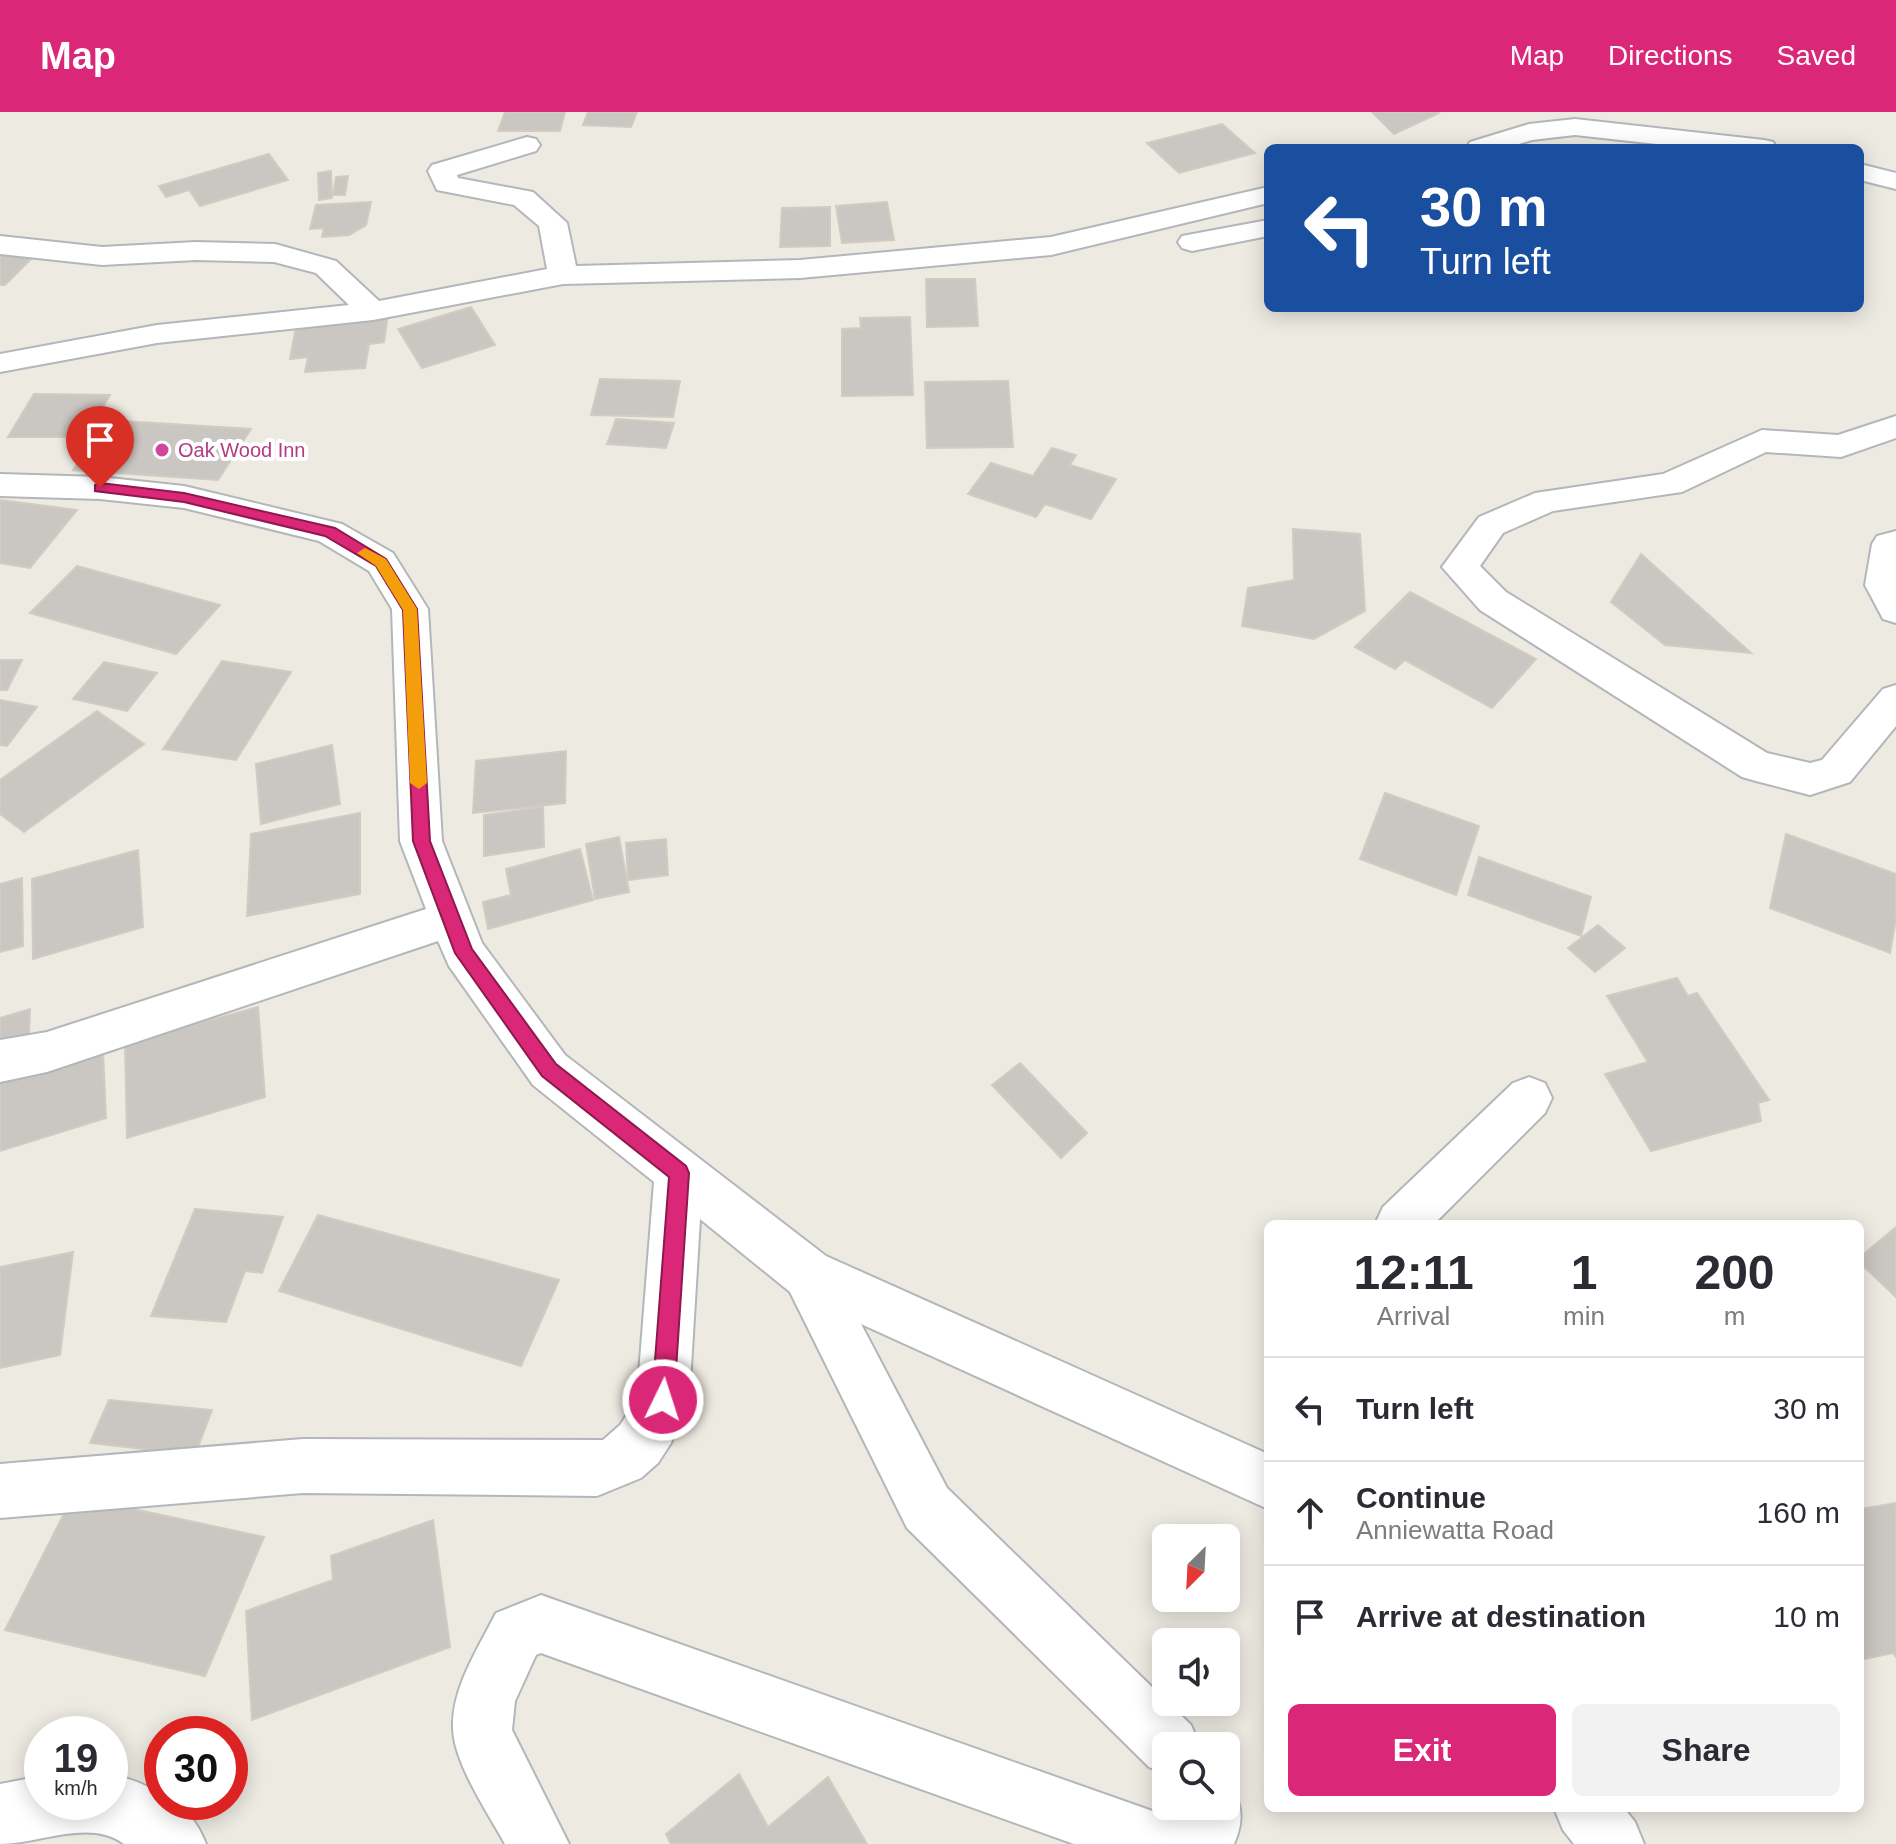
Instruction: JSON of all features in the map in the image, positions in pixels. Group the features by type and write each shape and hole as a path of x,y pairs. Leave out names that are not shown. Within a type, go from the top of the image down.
{"street":[{"path":"1492,144 1529,132 1575,127 1728,144"},
{"path":"527,145 442,171 447,184 523,198 553,223 563,275"},
{"path":"1864,173 1896,181"},
{"path":"0,363 157,334 373,311 563,275 800,269 1051,246 1264,196"},
{"path":"1051,246 1136,252 1264,229"},
{"path":"0,245 102,256 196,251 275,253 326,267 373,311"},
{"path":"1896,426 1841,446 1762,441 1670,484 1547,501 1491,525 1460,567 1493,601 1756,766 1810,779 1836,771 1896,699"},
{"path":"0,485 100,488 184,497 330,532 381,562 410,609 421,841 464,953 549,1070 808,1274 1264,1480"},
{"path":"1896,543 1889,544 1883,585 1896,610"},
{"path":"0,1061 47,1052 451,919"},
{"path":"1404,1220 1529,1098"},
{"path":"0,1491 303,1466 597,1469 616,1464 651,1432 663,1400 679,1173"},
{"path":"808,1274 927,1508 1156,1732"},
{"path":"538,1844 485,1744 480,1727 483,1710 516,1633 541,1624 1161,1844"},
{"path":"128,1809 175,1844"},
{"path":"0,1815 24,1810"},
{"path":"1588,1812 1613,1844"},
{"path":"1195,1844 1212,1820"}],"building":[{"path":"505,112 565,112 560,131 498,131"},
{"path":"588,112 637,112 631,127 583,125"},
{"path":"1372,112 1438,112 1439,113 1394,134"},
{"path":"1222,124 1255,153 1179,173 1147,143"},
{"path":"269,154 288,180 200,206 189,190 166,197 159,186"},
{"path":"331,171 332,198 319,200 318,173"},
{"path":"348,176 345,195 333,195 336,177"},
{"path":"371,202 366,225 349,235 322,237 324,228 310,229 316,205"},
{"path":"887,202 894,240 842,243 836,206"},
{"path":"830,207 830,246 780,247 782,208"},
{"path":"0,247 39,251 5,285 0,285"},
{"path":"926,279 975,279 978,326 927,327"},
{"path":"471,307 495,345 422,368 398,329"},
{"path":"388,314 384,342 369,344 365,368 305,372 308,357 290,359 297,321"},
{"path":"910,317 913,395 842,396 842,329 861,328 860,318"},
{"path":"600,379 680,381 673,417 591,415"},
{"path":"1008,381 1013,447 927,448 925,382"},
{"path":"34,394 110,395 85,437 8,437"},
{"path":"616,419 674,423 666,448 607,444"},
{"name":"Oak Wood Inn","path":"105,420 251,429 218,480 73,470"},
{"path":"1052,448 1076,455 1070,465 1116,479 1091,519 1045,504 1036,517 968,494 991,463 1033,476"},
{"path":"0,500 77,510 30,568 0,563"},
{"path":"1293,529 1360,534 1365,611 1314,639 1242,626 1248,588 1294,580"},
{"path":"1641,554 1751,653 1665,645 1611,602"},
{"path":"77,566 220,605 176,654 30,613"},
{"path":"1410,592 1536,659 1492,708 1405,660 1395,669 1355,647"},
{"path":"0,660 22,660 7,690 0,690"},
{"path":"222,661 291,672 236,760 163,749"},
{"path":"104,662 157,673 127,711 73,699"},
{"path":"0,700 37,707 7,746 0,745"},
{"path":"97,711 144,744 24,832 0,814 0,780"},
{"path":"332,745 340,804 261,824 256,764"},
{"path":"566,751 565,803 473,813 476,761"},
{"path":"1385,793 1479,826 1456,895 1360,859"},
{"path":"543,807 544,847 484,856 484,815"},
{"path":"360,813 360,894 247,916 251,834"},
{"path":"1786,834 1896,874 1896,919 1890,953 1770,908"},
{"path":"619,837 629,892 595,899 586,844"},
{"path":"666,839 668,875 628,880 626,843"},
{"path":"580,849 593,900 488,929 483,902 511,895 506,869"},
{"path":"138,850 143,927 33,959 32,879"},
{"path":"1479,857 1591,897 1581,936 1468,895"},
{"path":"22,878 23,946 0,952 0,884"},
{"path":"1598,925 1625,948 1595,972 1568,948"},
{"path":"1677,978 1688,996 1697,993 1769,1100 1758,1103 1761,1121 1651,1151 1605,1074 1648,1062 1607,996"},
{"path":"258,1007 265,1097 127,1138 125,1044"},
{"path":"30,1009 29,1034 0,1042 0,1018"},
{"path":"103,1051 106,1118 0,1151 0,1082"},
{"path":"1020,1063 1087,1133 1061,1158 992,1085"},
{"path":"195,1209 283,1217 262,1273 245,1271 226,1322 151,1316"},
{"path":"318,1215 559,1280 521,1366 279,1291"},
{"path":"1896,1227 1896,1297 1864,1267 1864,1254"},
{"path":"73,1252 60,1355 0,1368 0,1267"},
{"path":"109,1400 212,1410 195,1455 90,1443"},
{"path":"73,1496 264,1537 205,1676 5,1630"},
{"path":"1896,1503 1896,1657 1893,1653 1864,1659 1864,1508"},
{"path":"433,1520 450,1647 252,1720 246,1611 333,1580 331,1556"},
{"path":"739,1774 768,1827 828,1777 867,1844 671,1844 666,1834"}],"slow traffic":[{"path":"365,553 381,562 410,609 419,783"}],"place":[{"name":"Oak Wood Inn","path":"162,450"}],"route":[{"path":"100,488 184,497 330,532 381,562 396,586 410,609 421,841 464,953 549,1070 679,1173 663,1400"}]}
